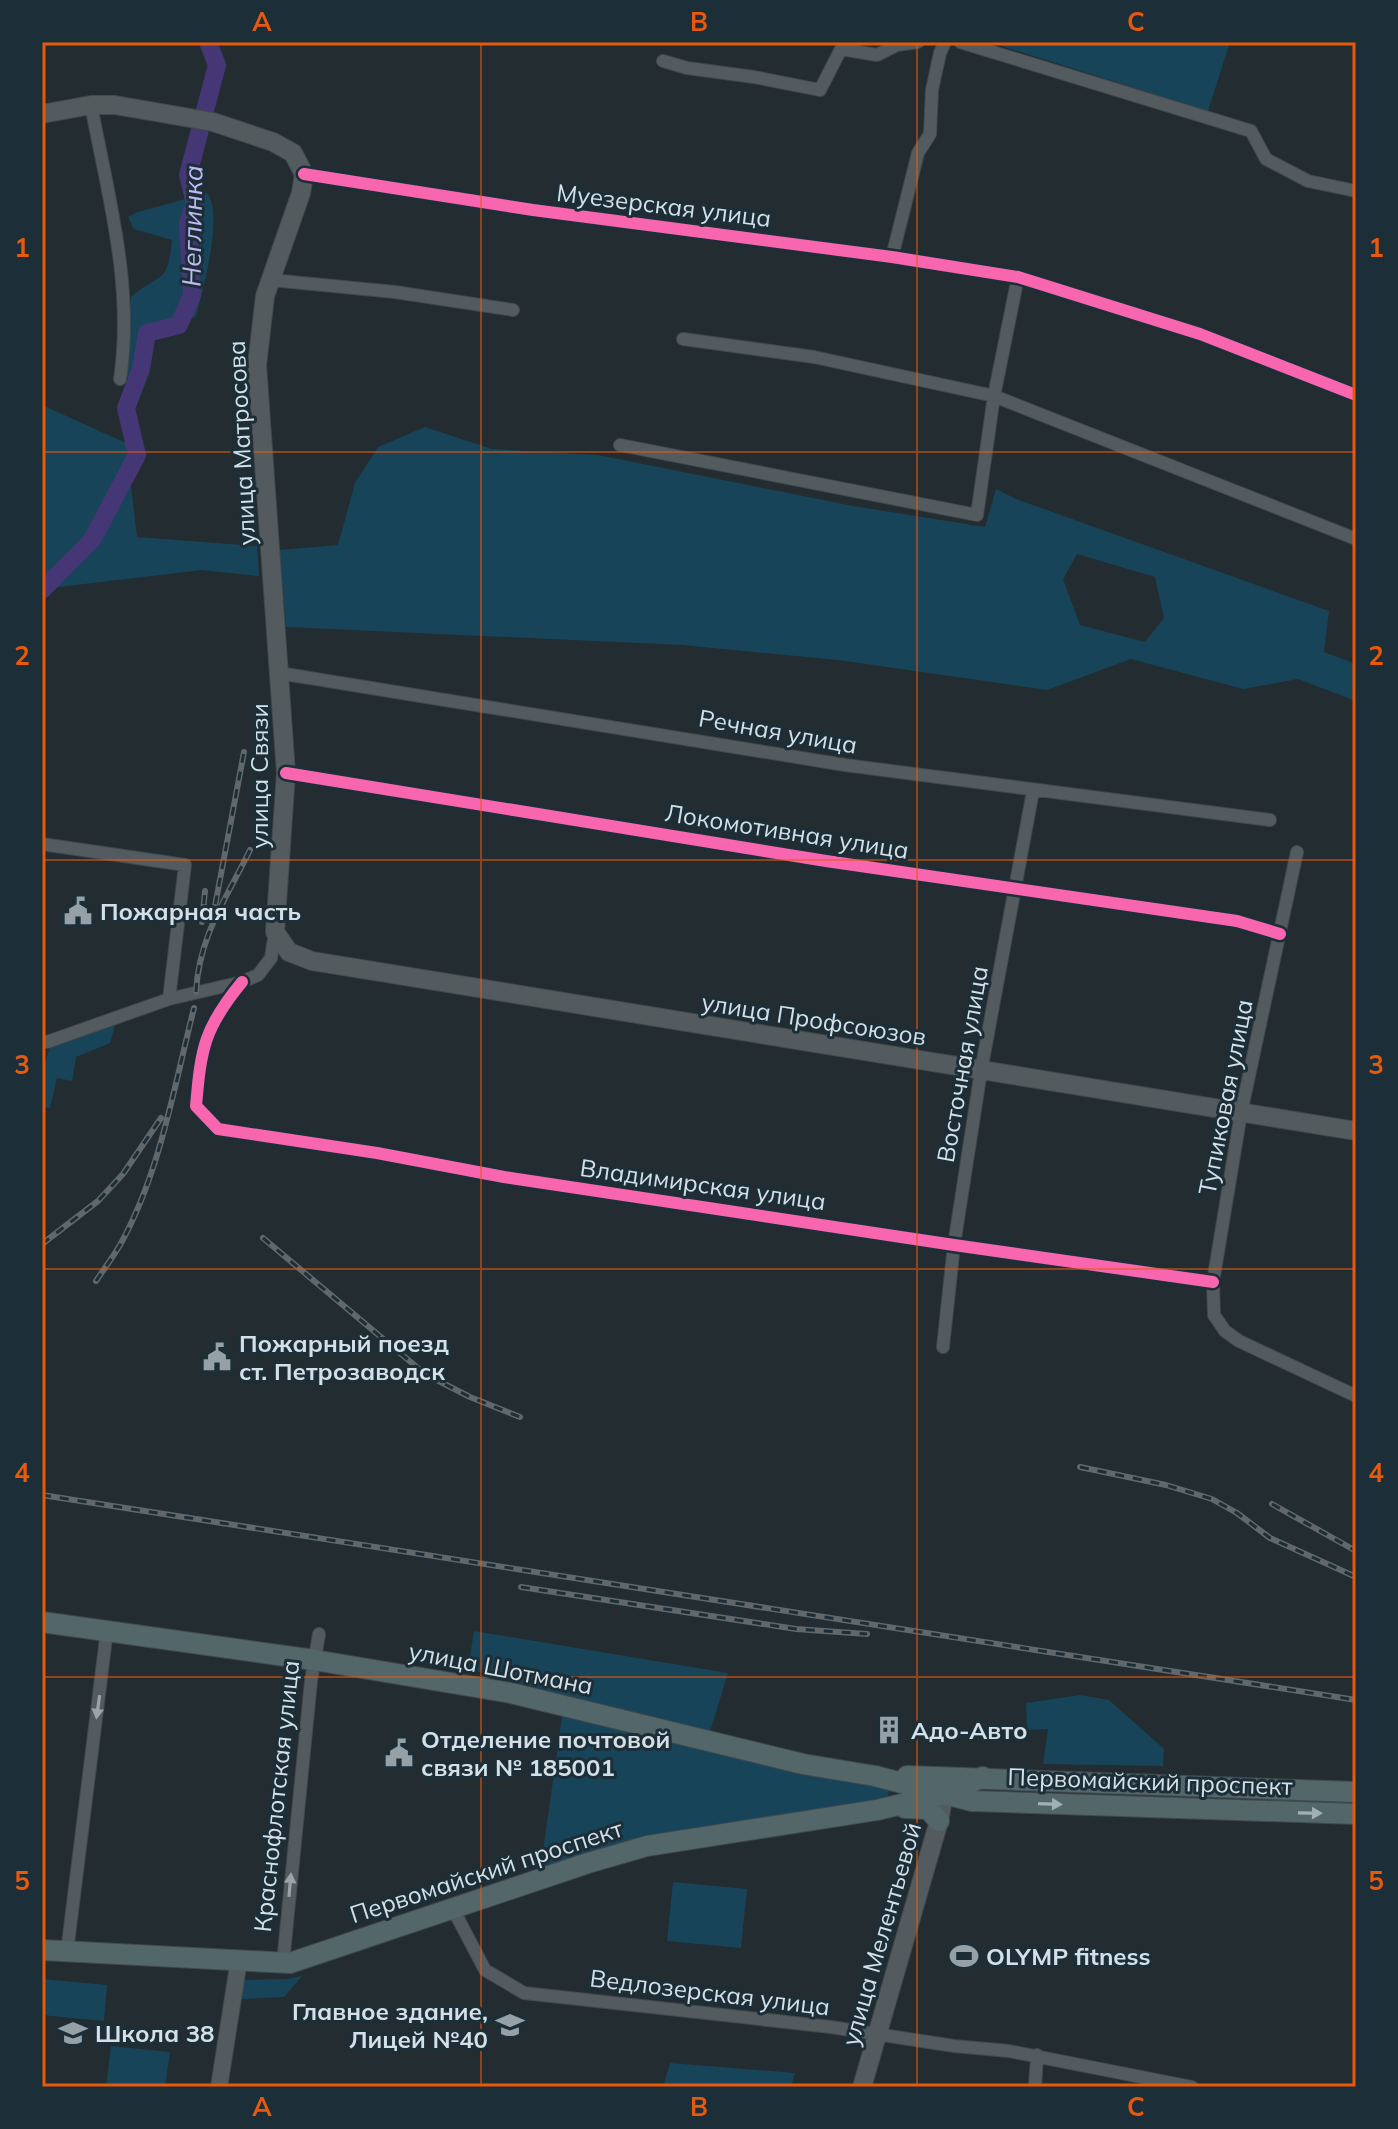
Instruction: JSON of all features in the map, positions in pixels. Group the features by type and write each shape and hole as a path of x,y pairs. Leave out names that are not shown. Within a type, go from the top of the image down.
{"main road":[{"path":"42,114 91,105 128,107 213,122 273,142 293,153 304,174"},
{"name":"улица Матросова","path":"276,619 257,365 265,296 301,193 304,174"},
{"name":"улица Связи","path":"275,932 286,773 276,619"},
{"name":"улица Профсоюзов","path":"275,932 289,952 312,961 1356,1131"},
{"name":"улица Шотмана","path":"42,1622 314,1660 511,1693 803,1764 883,1778 944,1794"},
{"name":"Первомайский проспект","path":"42,1950 290,1963 647,1846 884,1808 944,1794 983,1777"},
{"name":"Первомайский проспект","path":"883,1778 983,1777 1356,1792"},
{"path":"883,1778 898,1794 884,1808"},
{"path":"1159,1809 1160,1785"},
{"name":"Первомайский проспект","path":"944,1794 972,1801 1356,1814"},
{"name":"улица Мелентьевой","path":"862,2087 939,1821 944,1794"},
{"path":"884,1808 928,1809 939,1821 945,1812 972,1801"}],"street":[{"path":"663,61 687,68 820,90 841,49 877,55 897,45 918,42"},
{"path":"892,257 918,153 930,134 932,90 945,42"},
{"path":"960,42 1251,131 1266,159 1308,181 1356,191"},
{"path":"91,105 122,279 123,357 120,379"},
{"name":"Муезерская улица","path":"304,174 533,210 892,257 1018,277 1200,334 1356,395"},
{"path":"620,445 977,515 994,396 1018,277"},
{"path":"271,280 395,292 513,310"},
{"path":"683,339 814,357 994,396 1356,539"},
{"name":"Речная улица","path":"279,673 845,765 1270,820"},
{"name":"Локомотивная улица","path":"286,773 811,858 1237,921 1280,934"},
{"name":"Восточная улица","path":"943,1347 954,1245 981,1071 1033,791"},
{"path":"42,844 185,865 169,999"},
{"name":"Тупиковая улица","path":"1297,852 1241,1113 1213,1282 1214,1315 1225,1331 1239,1341 1356,1396"},
{"path":"42,1041 47,1042 169,999 242,982 258,975 271,958 275,932"},
{"name":"Владимирская улица","path":"242,982 214,1018 200,1057 196,1106 218,1129 377,1153 504,1177 1213,1282"},
{"path":"67,1952 107,1630"},
{"name":"Краснофлотская улица","path":"283,1963 319,1634"},
{"name":"Ведлозерская улица","path":"453,1909 485,1970 524,1993 831,2027 1037,2055 1192,2087"},
{"name":"Краснофлотская улица","path":"219,2087 239,1960"},
{"path":"1035,2087 1037,2055"}],"shaded area":[{"path":"989,42 1230,42 1208,111"},
{"path":"207,193 212,203 213,234 196,316 143,329 136,376 128,378 125,373 131,297 165,272 172,240 134,229 128,217"},
{"path":"42,405 126,443 137,537 257,546 259,576 202,570 42,589"},
{"path":"425,427 492,449 598,455 853,506 985,527 996,489 1016,499 1329,611 1324,652 1356,664 1356,701 1298,679 1243,689 1131,659 1047,690 838,660 682,645 286,627 279,550 338,545 355,483 378,447","holes":["1077,554 1155,577 1164,618 1145,642 1080,625 1063,579"]},
{"path":"115,1025 110,1043 76,1057 72,1081 57,1078 50,1108 42,1107 42,1074 50,1046"},
{"path":"474,1631 728,1673 709,1735 468,1669"},
{"path":"1080,1695 1109,1700 1164,1749 1163,1766 1043,1764 1048,1729 1027,1730 1026,1703"},
{"path":"563,1710 889,1789 888,1798 540,1872"},
{"path":"673,1882 747,1889 741,1948 667,1941"},
{"path":"302,1976 284,1997 241,1999 244,1980"},
{"path":"42,1979 107,1985 104,2021 42,2015"},
{"path":"111,2046 170,2052 165,2087 106,2087"},
{"path":"670,2063 795,2073 791,2087 663,2087"}],"waterway":[{"name":"Неглинка","path":"42,590 92,540 137,455 126,408 141,369 147,333 179,325 192,295 188,223 195,203 188,175 217,65 208,42"}],"railway":[{"path":"212,922 244,752"},
{"path":"196,992 208,935 250,850"},
{"path":"202,922 205,891"},
{"path":"96,1281 120,1245 146,1189 194,1008"},
{"path":"42,1244 98,1201 123,1174 161,1118"},
{"path":"263,1238 425,1374 520,1417"},
{"path":"1080,1467 1166,1485 1212,1499 1270,1538 1356,1577"},
{"path":"42,1495 1356,1700"},
{"path":"1272,1504 1356,1551"},
{"path":"521,1587 796,1629 867,1634"}],"cycle path":[{"path":"304,174 533,210 892,257 1018,277 1200,334 1356,395"},
{"path":"286,773 826,861 1237,921 1280,934"},
{"path":"242,982 212,1026 200,1069 196,1106 218,1129 377,1153 504,1177 1213,1282"}],"place":[{"name":"Пожарная часть","path":"78,911"},
{"name":"Пожарный поезд ст. Петрозаводск","path":"217,1357"},
{"name":"Адо-Авто","path":"889,1730"},
{"name":"Отделение почтовой связи № 185001","path":"399,1753"},
{"name":"OLYMP fitness","path":"964,1956"},
{"name":"Главное здание, Лицей №40","path":"510,2025"},
{"name":"Школа 38","path":"73,2033"}]}
